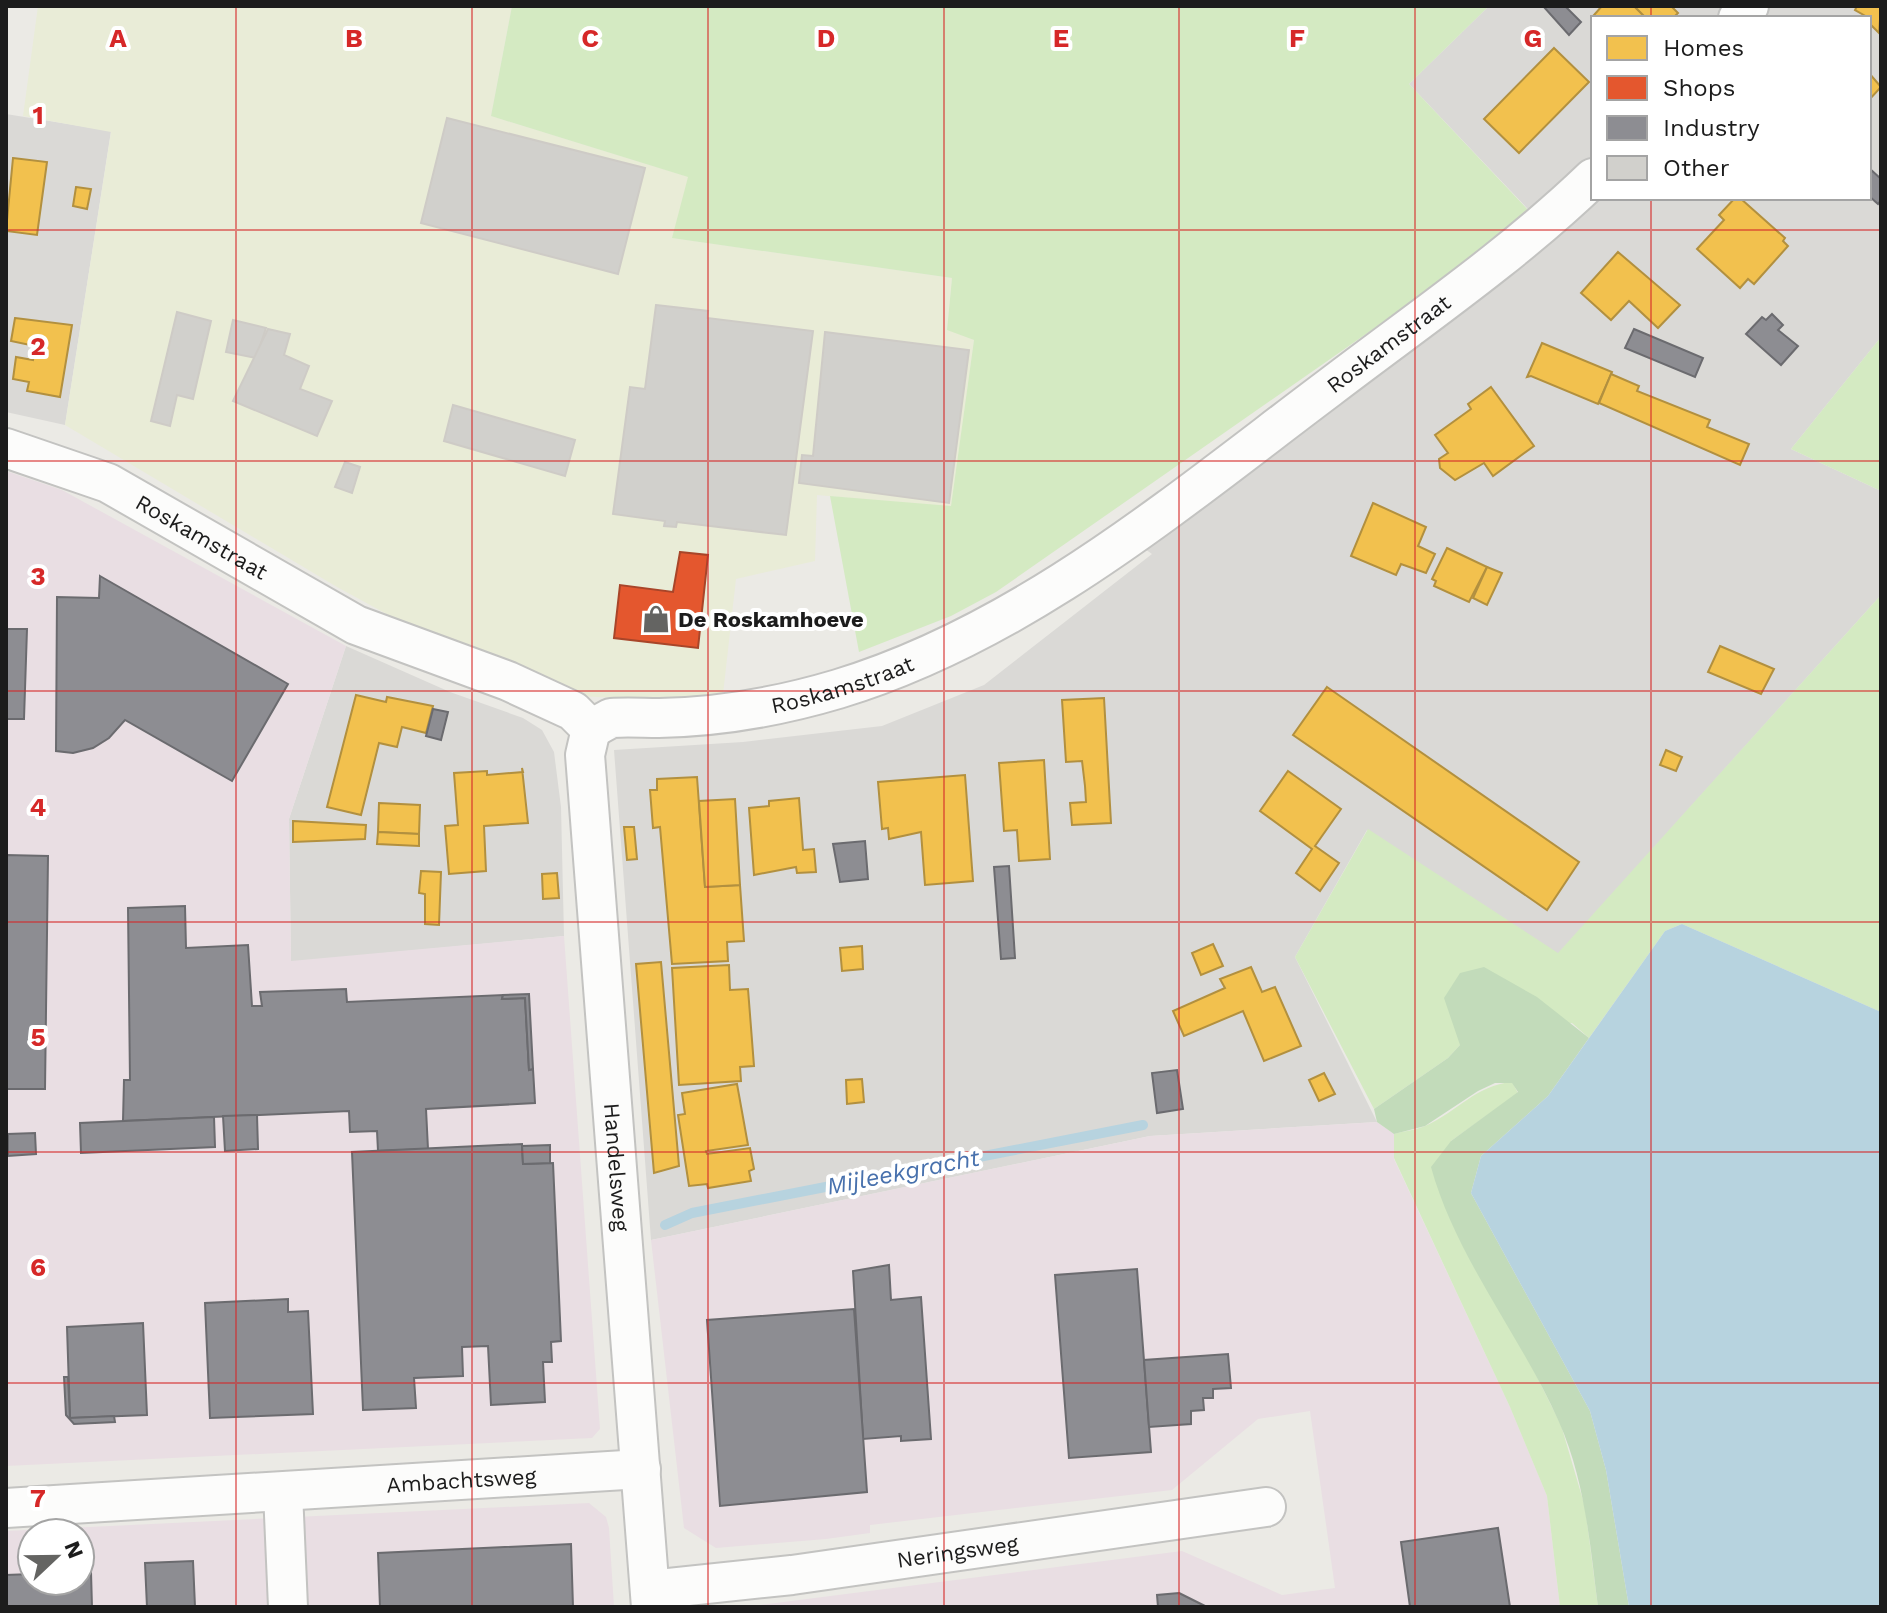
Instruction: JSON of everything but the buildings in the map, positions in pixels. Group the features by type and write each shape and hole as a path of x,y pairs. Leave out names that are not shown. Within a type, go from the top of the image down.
{"street":[{"name":"Roskamstraat","path":"6,448 108,483 356,625 508,681 573,711 591,729 611,718 659,718 758,709 837,689 913,663 1024,606 1128,537 1288,419 1543,226 1591,180"},
{"name":"Handelsweg","path":"591,729 585,755 650,1598"},
{"name":"Ambachtsweg","path":"6,1508 641,1469"},
{"path":"283,1492 288,1607"},
{"name":"Neringsweg","path":"650,1598 1266,1507"}],"shaded area":[{"path":"1489,6 1881,6 1881,337 1791,449 1881,491 1881,595 1558,954 1367,830 1295,957 1377,1122 1150,1136 651,1240 614,750 743,742 882,726 984,685 1152,554 1128,537 1543,225 1409,84"},
{"path":"6,114 111,131 65,425 6,412"},
{"path":"6,471 62,490 346,646 289,819 291,961 564,936 600,1429 592,1438 6,1466"},
{"path":"346,646 450,692 523,718 542,730 554,752 561,807 564,936 291,962 289,819"},
{"path":"1377,1122 1394,1134 1394,1159 1510,1407 1547,1496 1560,1607 744,1607 1182,1551 1282,1595 1335,1588 1310,1411 1258,1419 1172,1490 870,1525 870,1533 826,1539 716,1548 684,1528 651,1240 1150,1136"},
{"path":"589,1503 606,1517 609,1528 614,1607 6,1607 6,1531 16,1531 16,1597 96,1597 96,1527"}],"green space":[{"path":"38,6 512,6 491,116 689,177 673,238 952,278 947,329 974,340 951,507 817,495 815,561 736,579 722,703 577,696 451,649 337,587 65,425 111,132 23,116"},
{"path":"512,6 1489,6 1409,84 1529,211 1419,297 996,592 951,616 859,652 830,496 951,506 974,340 947,330 952,278 672,238 688,177 491,116"},
{"path":"1881,337 1881,491 1791,449"},
{"path":"1881,595 1881,1012 1682,924 1665,931 1589,1038 1572,1023 1461,1044 1448,1058 1374,1109 1295,957 1368,829 1558,953"},
{"path":"1484,967 1537,997 1589,1038 1548,1096 1481,1156 1471,1193 1590,1411 1606,1470 1629,1607 1598,1607 1585,1513 1568,1444 1544,1390 1456,1233 1431,1167 1451,1141 1518,1092 1512,1083 1495,1083 1425,1126 1394,1134 1377,1122 1374,1109 1448,1058 1460,1045 1444,998 1460,973"},
{"path":"1512,1082 1518,1093 1451,1141 1524,1351 1561,1425 1585,1507 1598,1607 1560,1607 1547,1496 1510,1407 1394,1158 1394,1134 1425,1126 1488,1088"}],"water":[{"path":"1682,924 1881,1012 1881,1607 1629,1607 1606,1470 1590,1411 1471,1193 1481,1156 1548,1096 1665,931"}],"waterway":[{"name":"Mijleekgracht","path":"665,1225 692,1213 1143,1125"}],"place":[{"name":"De Roskamhoeve","path":"656,619"}]}
